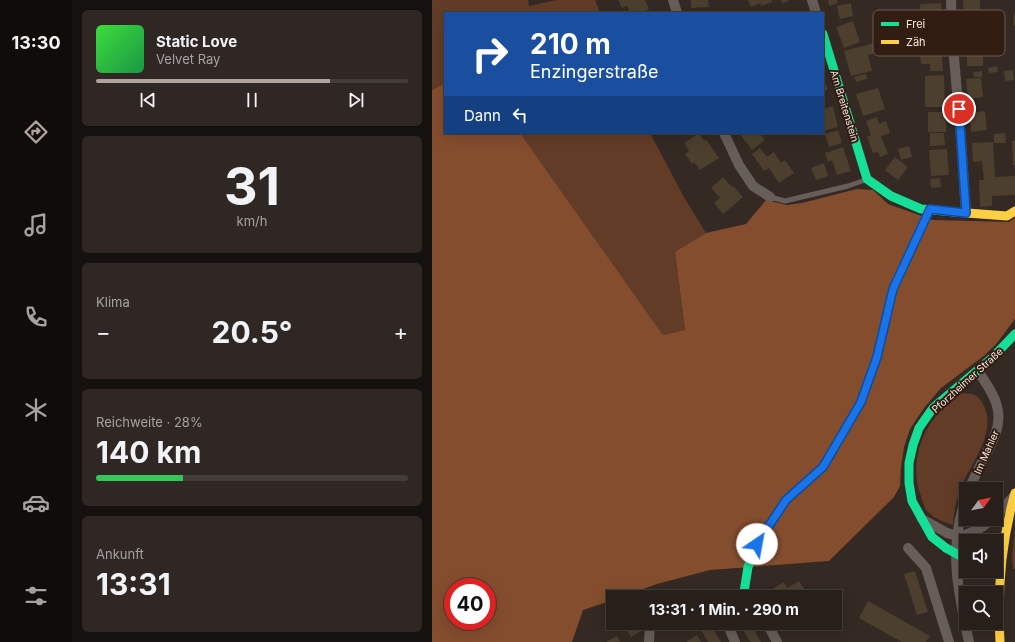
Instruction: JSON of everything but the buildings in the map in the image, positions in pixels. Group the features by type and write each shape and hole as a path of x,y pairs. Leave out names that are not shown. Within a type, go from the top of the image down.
{"street":[{"path":"673,0 677,12"},
{"path":"812,0 816,12"},
{"path":"951,0 951,10"},
{"name":"Am Breitenstein","path":"824,37 867,179"},
{"path":"954,56 966,213"},
{"path":"724,134 742,170 753,186 770,197"},
{"path":"867,179 891,196 921,209 1007,216 1015,212"},
{"path":"744,590 748,567 757,544 786,500 823,467 861,402 877,357 893,289 930,209"},
{"name":"Pforzheimer Straße","path":"959,555 946,548 932,537 912,501 909,483 909,463 913,445 919,428 933,408 978,371 1015,334"},
{"name":"Im Mahler","path":"972,482 993,441 999,418 998,407 993,395 978,371"},
{"path":"1003,508 1015,495"},
{"path":"1003,535 1015,495"},
{"path":"921,518 947,533 959,537"},
{"path":"959,526 956,541 956,572 962,609 970,642"},
{"path":"967,534 983,526"},
{"path":"908,548 926,568 949,642"},
{"path":"996,578 1000,642"},
{"path":"649,642 650,630"},
{"path":"729,630 735,642"},
{"path":"771,630 777,642"}],"lane":[{"path":"770,197 784,200 848,186 867,179"}],"shaded area":[{"path":"432,0 528,0 529,6 556,0 595,0 600,12 444,12 444,84 432,90"},
{"path":"444,84 444,134 521,134 663,335 685,330 675,252 706,233 746,224 766,200 787,205 802,203 857,189 873,190 888,204 933,220 1009,222 1015,218 1015,319 997,343 985,355 941,388 924,408 910,429 904,447 900,486 894,497 829,561 710,570 640,590 606,590 606,602 583,610 572,642 432,642 432,90"},
{"path":"521,134 651,134 685,199 706,233 675,253 685,330 663,335"},
{"path":"962,393 973,394 981,401 987,416 985,438 981,449 963,482 959,482 959,492 955,507 953,525 938,519 926,510 919,489 916,469 919,448 927,429 939,412"},
{"path":"1015,527 1015,569 1013,569 1012,556"}],"traffic: fast":[{"path":"824,37 867,179 891,196 921,209 954,212"},
{"path":"744,590 748,567 757,544 786,500 823,467 861,402 877,357 893,289 930,209"},
{"path":"946,548 932,537 912,501 909,483 909,463 913,445 919,428 933,408 992,358 1015,334"},
{"path":"946,548 959,555"}],"traffic: slow":[{"path":"954,212 1007,216 1015,211"},
{"path":"1000,642 999,604 1001,567 1006,530 1015,493"}],"route":[{"path":"757,544 786,500 823,467 861,402 877,357 893,289 930,209 966,213 959,109"}]}
